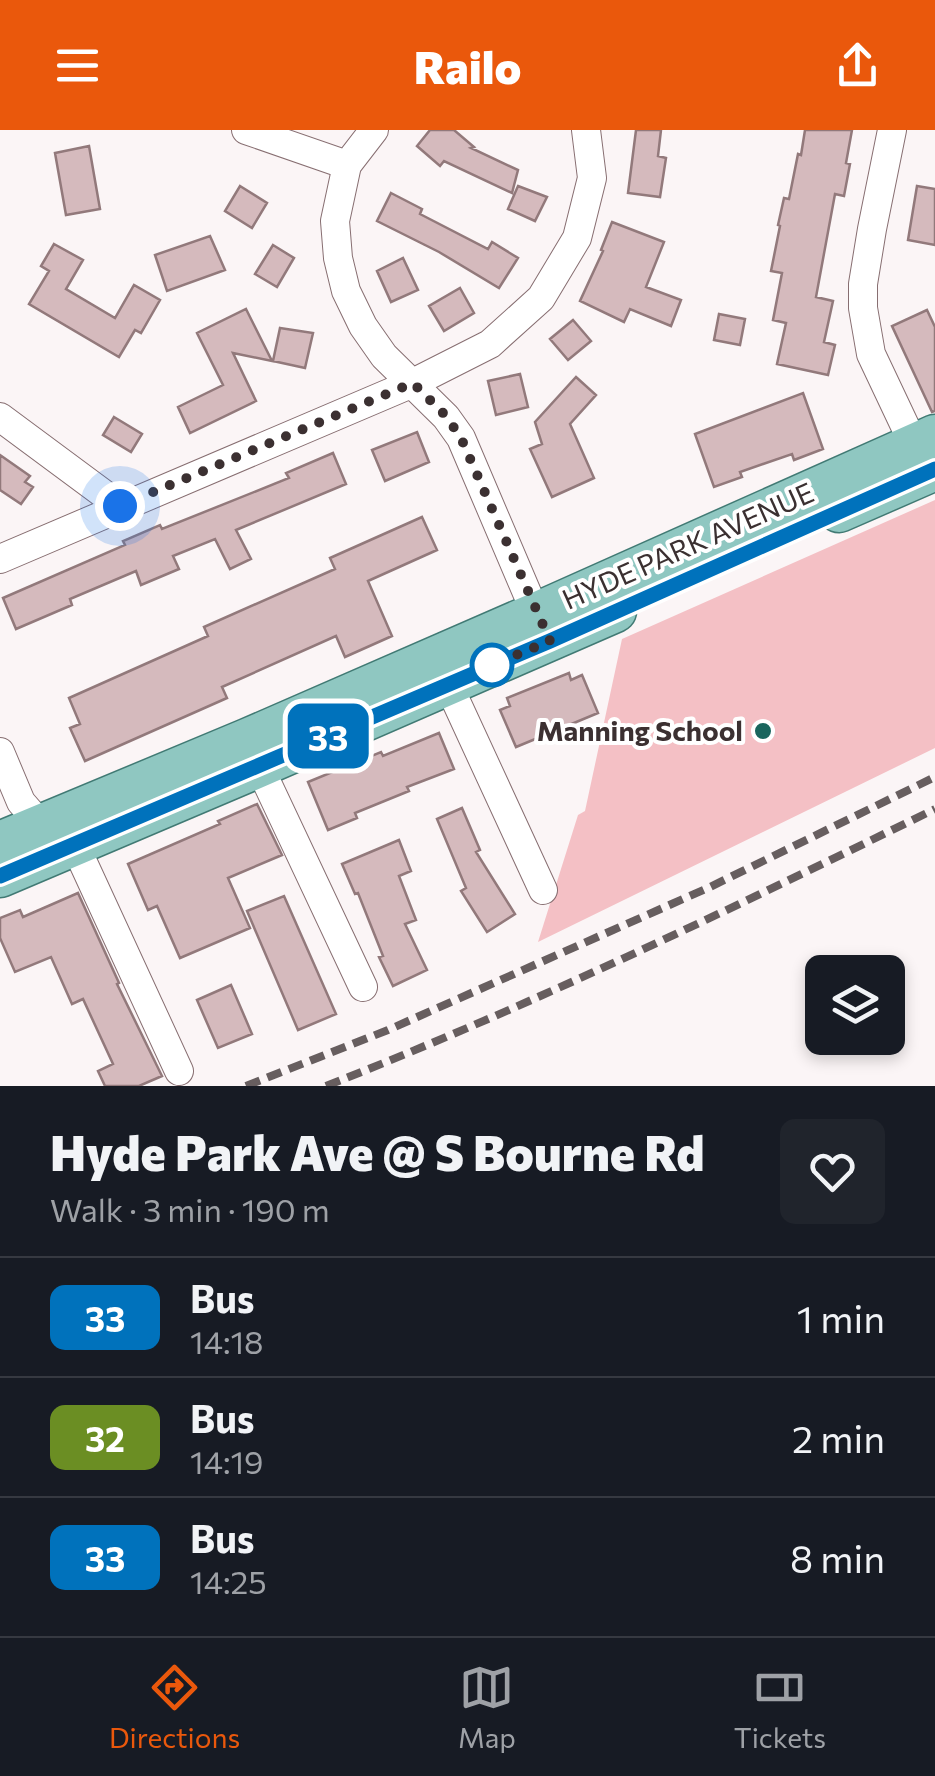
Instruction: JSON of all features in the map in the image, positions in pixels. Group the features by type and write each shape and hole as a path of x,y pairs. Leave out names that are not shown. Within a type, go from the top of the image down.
{"main road":[{"name":"HYDE PARK AVENUE","path":"0,876 56,836 253,753 448,684 543,627 928,456"},
{"name":"HYDE PARK AVENUE","path":"253,753 438,654 543,627"},
{"name":"HYDE PARK AVENUE","path":"0,843 56,836"}],"street":[{"path":"246,130 346,165"},
{"path":"374,130 346,165 335,221 346,292 384,356 446,416 461,438 543,627"},
{"path":"0,559 413,383 490,344 541,298 577,238 592,178 586,130"},
{"path":"892,130 863,284 863,308 871,354 928,456"},
{"path":"0,417 120,506"},
{"path":"448,684 542,890"},
{"path":"0,752 22,802 80,856 180,1071"},
{"path":"253,753 362,987"}],"shaded area":[{"path":"935,500 935,748 538,942 578,815 585,811 622,639"}],"building":[{"path":"430,130 454,130 474,147 471,148 518,170 512,193 444,161 440,166 417,146"},
{"path":"636,130 661,130 658,156 666,158 660,197 628,193"},
{"path":"805,130 852,130 844,196 835,194 816,297 833,301 824,342 835,345 828,375 777,364 786,323 773,320 782,273 771,271 784,198 789,199"},
{"path":"89,146 100,209 66,215 55,153"},
{"path":"240,186 267,203 252,228 225,211"},
{"path":"518,186 547,197 535,221 508,209"},
{"path":"917,186 935,189 935,245 908,240"},
{"path":"391,193 422,209 420,214 488,249 492,242 518,258 499,288 377,221"},
{"path":"612,222 664,242 646,287 681,300 671,326 630,309 624,322 580,301"},
{"path":"210,236 225,270 167,291 155,255"},
{"path":"54,244 83,260 66,289 115,318 134,285 160,300 141,333 135,330 119,357 29,304 49,271 41,266"},
{"path":"273,245 294,258 277,287 255,274"},
{"path":"403,258 418,290 391,302 377,271"},
{"path":"460,288 474,313 444,331 429,306"},
{"path":"246,309 272,361 233,353 256,401 190,433 178,407 223,385 197,333"},
{"path":"927,310 935,327 932,412 892,326"},
{"path":"719,314 745,319 740,345 714,340"},
{"path":"573,320 591,341 568,360 550,339"},
{"path":"280,328 313,333 305,368 273,361"},
{"path":"520,374 528,407 496,415 488,381"},
{"path":"576,377 596,395 570,424 594,478 552,497 530,449 542,444 535,422"},
{"path":"803,393 823,449 794,460 792,454 740,472 742,477 714,487 695,434"},
{"path":"114,417 142,434 131,452 103,435"},
{"path":"417,432 429,462 385,481 372,450"},
{"path":"333,453 346,484 236,530 251,559 230,569 215,539 173,556 179,569 141,585 136,571 70,599 72,605 16,629 3,598 125,545 123,541 160,525 162,529 289,478 286,473"},
{"path":"0,455 30,476 25,482 33,487 21,504 0,490"},
{"path":"422,517 437,550 368,581 392,636 345,657 336,636 222,687 227,698 85,761 70,728 80,724 69,698 208,636 204,627 335,569 330,558"},
{"path":"569,673 571,680 582,675 598,713 516,747 500,710 510,706 507,698"},
{"path":"439,733 454,769 407,787 409,791 355,813 357,818 328,830 308,782"},
{"path":"257,804 282,855 228,878 250,928 180,958 157,906 148,910 128,864"},
{"path":"462,808 480,850 476,852 515,914 487,932 461,891 466,888 437,819"},
{"path":"399,840 411,871 399,876 416,920 405,924 427,970 393,986 358,893 355,894 342,864"},
{"path":"78,893 162,1076 139,1086 105,1086 98,1071 113,1064 83,999 72,1004 51,957 15,972 0,938 0,918 20,910 23,917"},
{"path":"284,896 336,1014 298,1030 247,911"},
{"path":"231,985 252,1034 218,1048 197,1000"}],"railway":[{"path":"246,1086 388,1030 710,887 935,777"},
{"path":"326,1086 557,989 935,809"}],"bus line":[{"name":"33","path":"0,876 550,641 935,469"}],"place":[{"name":"Manning School","path":"763,731"}],"route":[{"path":"120,506 413,383 446,416 461,438 550,641 492,665"}]}
